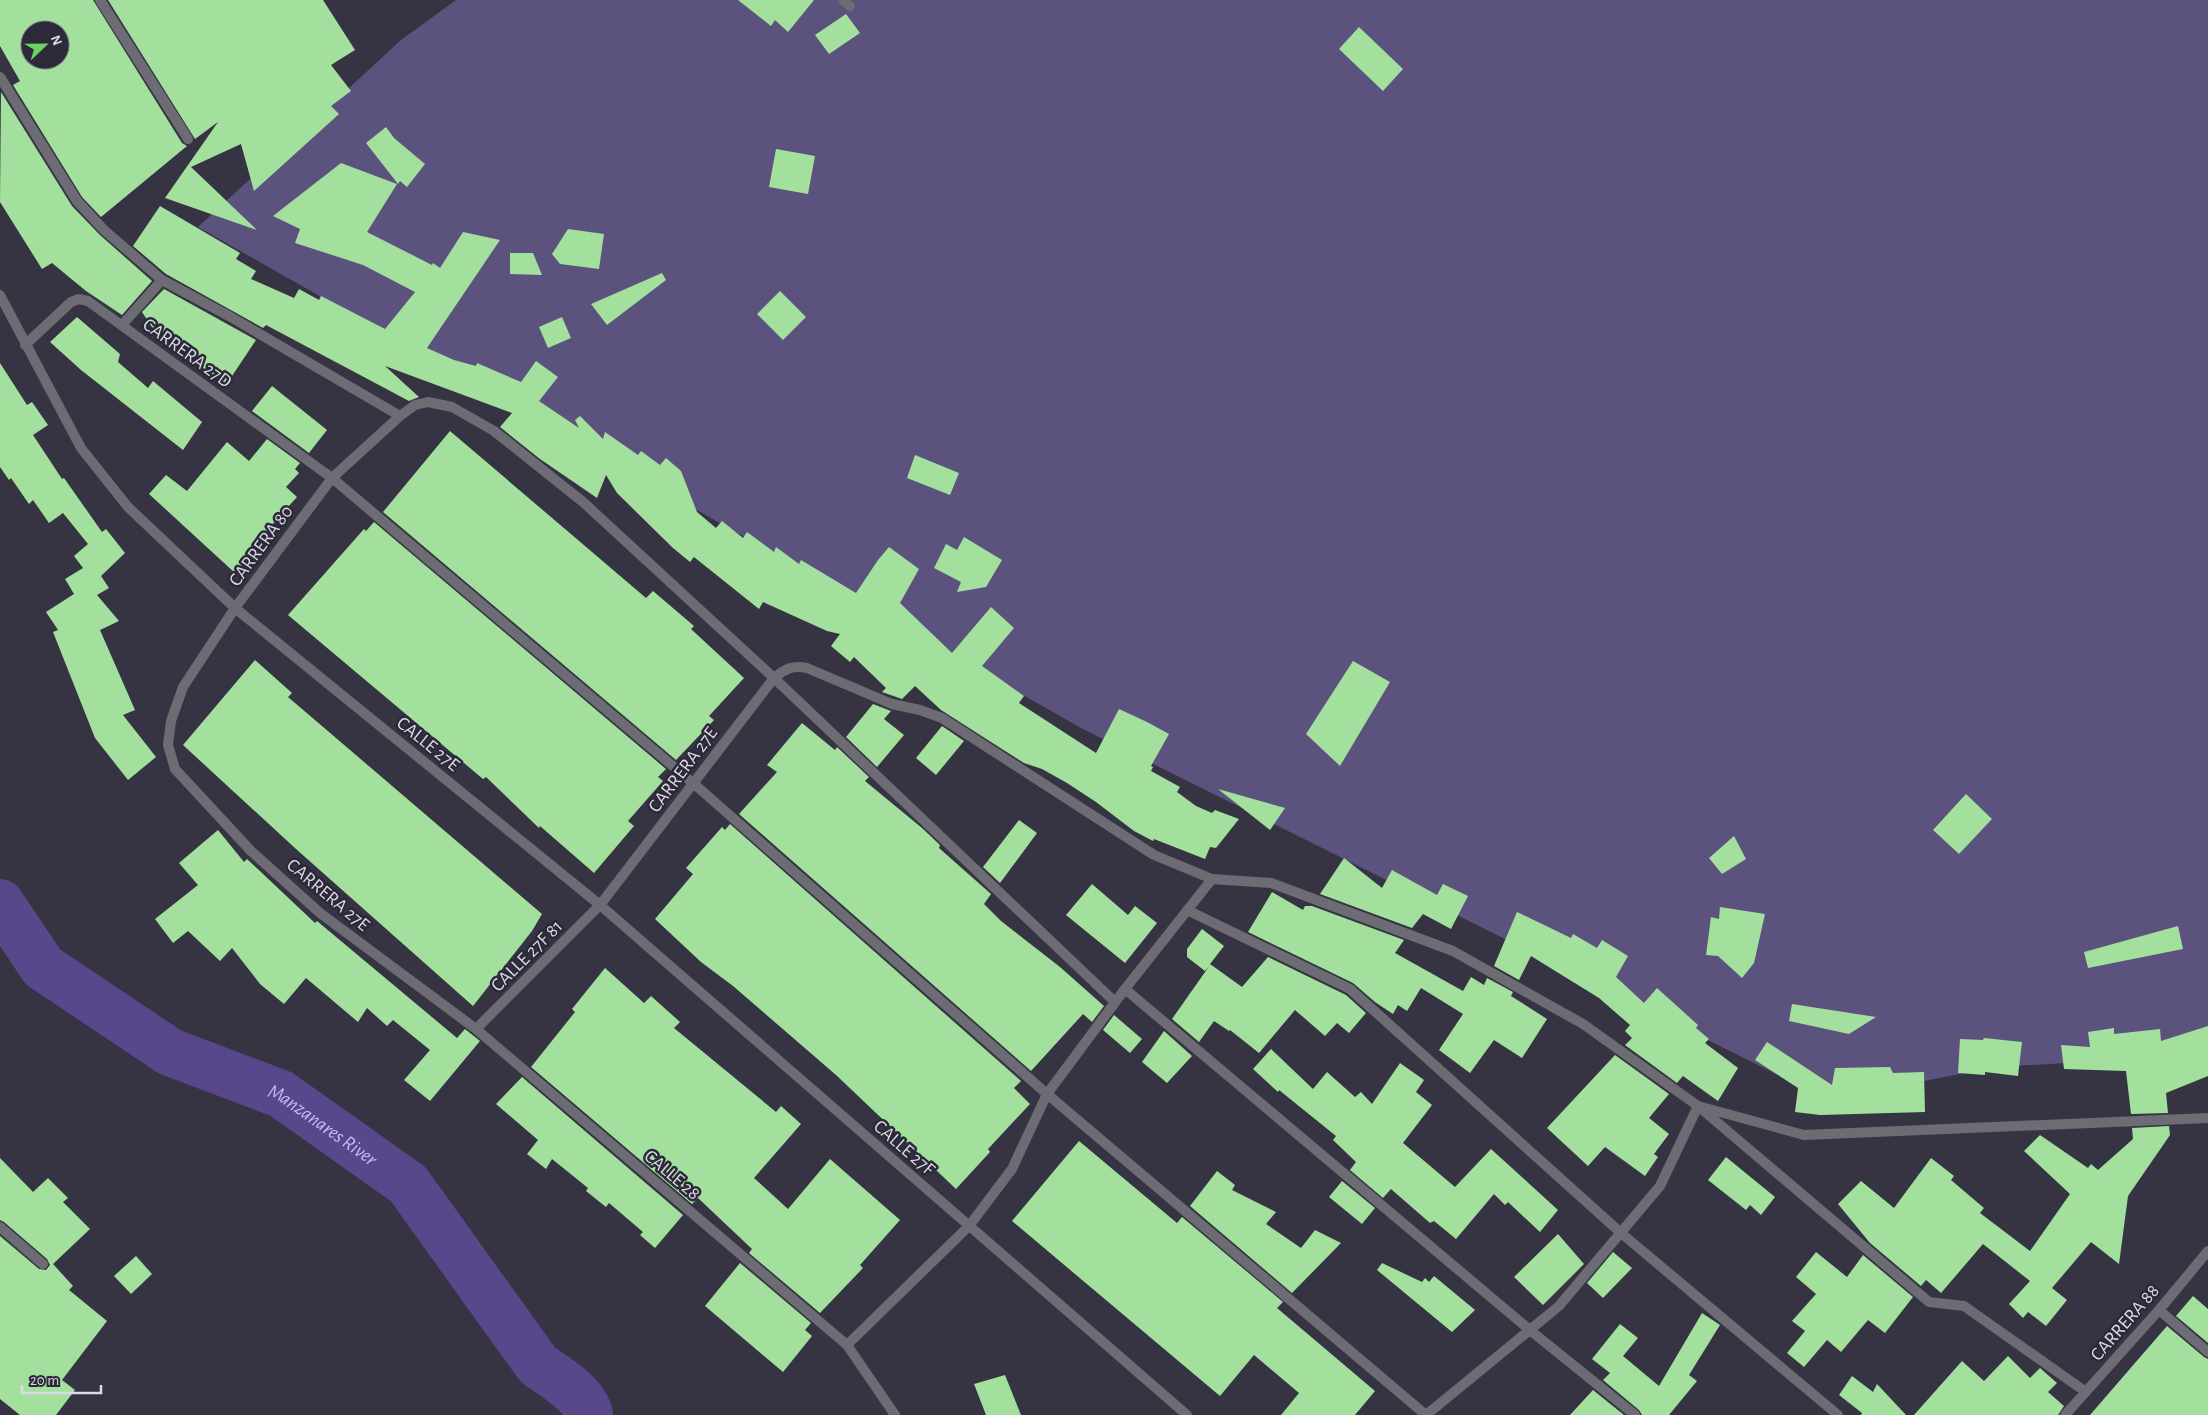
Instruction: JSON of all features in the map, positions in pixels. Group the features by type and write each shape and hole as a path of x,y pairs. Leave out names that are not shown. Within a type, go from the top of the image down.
{"street":[{"path":"100,0 188,139"},
{"path":"0,77 77,201 104,230 162,280 229,316 400,416"},
{"path":"122,326 162,280"},
{"path":"0,295 81,448 128,507 236,608"},
{"name":"CARRERA 27D","path":"25,345 71,302 79,299 88,301 332,478 693,783 1047,1094 1426,1415"},
{"name":"CARRERA 80","path":"175,769 168,745 171,721 183,687 236,608 332,478 400,416 415,405 428,402 452,407 494,431 583,502 774,678 1116,1002"},
{"name":"CALLE 27E","path":"236,608 600,905"},
{"path":"774,678 784,670 795,666 807,668 892,704 920,710 942,718 1154,855 1212,879 1271,883 1453,951 1583,1024 1698,1106 1929,1302 1964,1306 2086,1392"},
{"name":"CARRERA 27E","path":"600,905 774,678"},
{"name":"CARRERA 27E","path":"175,769 251,851 320,914 476,1029"},
{"path":"847,1345 969,1226 1012,1169 1047,1094 1125,989 1212,879"},
{"name":"CALLE 27F 81","path":"476,1029 600,905"},
{"name":"CALLE 27F","path":"600,905 1187,1415"},
{"path":"1187,910 1350,989 1621,1233 1838,1415"},
{"path":"1125,989 1531,1331 1635,1415"},
{"name":"CALLE 28","path":"476,1029 847,1345 895,1415"},
{"path":"1698,1106 1804,1135 2208,1118"},
{"path":"1426,1415 1560,1306 1660,1186 1698,1106"},
{"path":"0,1227 43,1264"},
{"name":"CARRERA 88","path":"2070,1414 2086,1392 2160,1310 2208,1251"},
{"path":"2160,1310 2208,1352"}],"shaded area":[{"path":"456,0 2208,0 2208,1055 1995,1067 1828,1100 1081,728 198,227 401,40"}],"building":[{"path":"0,0 93,0 182,143 187,146 101,217 82,197 13,85 20,81 0,46"},
{"path":"108,0 323,0 355,50 331,65 351,91 331,106 339,114 254,191 241,144 191,167 257,230 165,198 218,122 195,139"},
{"path":"738,0 814,0 788,32 775,20 771,26"},
{"path":"846,14 860,33 829,54 815,35"},
{"path":"1359,27 1403,69 1383,91 1339,49"},
{"path":"1,92 72,206 100,235 152,281 122,315 86,291 52,263 42,269 0,202"},
{"path":"386,127 394,138 425,164 407,187 400,181 398,184 366,143"},
{"path":"776,149 815,156 808,194 769,187"},
{"path":"341,163 397,184 367,232 432,265 433,263 440,268 463,232 500,240 427,348 454,360 476,366 477,363 521,382 536,361 558,377 539,401 579,428 575,420 580,416 603,439 605,432 638,455 641,451 660,465 666,458 681,471 697,512 716,528 722,521 743,538 747,532 774,552 776,547 799,564 801,560 856,593 889,547 919,569 900,603 952,653 991,607 1014,628 982,666 1024,696 1019,703 1096,753 1119,709 1147,722 1169,734 1151,766 1153,767 1151,771 1180,787 1177,792 1196,806 1212,813 1215,810 1239,819 1216,848 1210,847 1205,859 1154,839 1153,841 1134,831 1067,783 1042,769 1024,763 941,710 915,686 902,699 882,692 886,688 854,657 850,662 831,646 840,634 827,631 763,602 759,609 694,557 690,562 673,548 617,493 606,475 597,498 540,459 500,427 512,413 385,366 419,397 409,401 266,325 263,328 166,274 133,246 160,206 240,253 236,259 256,271 251,279 294,298 299,289 319,300 321,296 385,329 415,292 363,265 295,243 300,229 273,216"},
{"path":"568,229 604,234 599,269 560,264 552,254"},
{"path":"510,253 533,253 542,275 510,274"},
{"path":"662,273 666,280 607,325 591,304"},
{"path":"164,289 256,340 226,385 173,346 152,327 142,312"},
{"path":"780,291 806,317 783,340 757,314"},
{"path":"77,317 120,354 118,362 148,388 153,381 202,422 183,450 81,370 50,342"},
{"path":"562,317 571,338 548,348 539,327"},
{"path":"0,363 27,405 32,402 48,425 33,435 62,479 64,478 102,532 106,529 125,553 101,576 109,588 97,595 119,621 100,630 135,710 123,715 156,757 128,780 95,738 53,632 58,630 46,612 74,594 65,579 83,568 74,556 88,544 63,513 49,523 33,500 29,504 11,478 9,480 0,467"},
{"path":"272,386 327,430 309,453 252,411"},
{"path":"450,431 646,598 653,591 694,626 691,629 744,678 709,716 714,720 676,760 383,512"},
{"path":"267,439 300,463 295,469 299,473 286,487 297,497 269,528 272,532 235,573 149,494 166,475 187,491 227,442 249,461"},
{"path":"915,455 959,473 950,495 907,478"},
{"path":"374,522 666,769 658,777 663,781 628,821 634,826 594,873 540,826 539,828 486,777 483,779 288,615 364,529 366,531"},
{"path":"964,537 1002,560 986,587 957,592 961,582 934,568 946,544 957,550"},
{"path":"255,660 292,693 288,697 542,914 532,931 473,1006 296,849 183,745"},
{"path":"1353,661 1390,682 1340,766 1306,734"},
{"path":"873,704 891,711 884,719 904,735 877,767 846,737"},
{"path":"802,723 835,750 837,747 869,777 865,781 922,828 940,845 939,848 991,894 984,904 1001,921 1060,967 1104,1006 1092,1022 1083,1014 1031,1071 739,814 777,772 767,765"},
{"path":"942,726 964,741 936,775 916,758"},
{"path":"1218,789 1285,808 1270,830"},
{"path":"1966,794 1992,819 1959,854 1933,830"},
{"path":"1019,820 1037,833 1000,883 983,867"},
{"path":"730,824 1021,1081 1014,1088 1030,1104 988,1149 990,1152 956,1189 836,1075 733,986 701,962 655,919 693,874 686,868 722,827 725,830"},
{"path":"218,830 244,862 247,859 315,923 317,921 457,1038 465,1029 480,1041 430,1101 404,1080 430,1050 393,1020 387,1026 367,1008 358,1022 306,978 284,1004 260,984 232,948 220,961 188,931 173,943 155,919 198,885 179,863"},
{"path":"1734,836 1746,859 1722,874 1709,858"},
{"path":"1344,858 1382,888 1392,870 1437,895 1443,884 1468,896 1451,929 1423,914 1412,928 1320,894"},
{"path":"1092,884 1128,915 1135,906 1157,923 1125,963 1066,915"},
{"path":"1272,892 1303,910 1305,906 1312,906 1404,940 1395,953 1463,991 1471,977 1484,985 1487,978 1513,992 1511,996 1547,1019 1522,1058 1494,1040 1470,1073 1439,1050 1463,1014 1421,988 1407,1011 1398,1005 1393,1014 1375,1002 1353,983 1248,932"},
{"path":"1720,907 1765,914 1754,963 1742,978 1718,956 1706,955 1711,917 1719,919"},
{"path":"1517,912 1571,938 1573,934 1597,948 1602,940 1628,956 1616,977 1644,1003 1657,988 1698,1025 1696,1028 1709,1039 1705,1043 1738,1068 1718,1101 1683,1076 1677,1083 1625,1045 1632,1038 1625,1031 1630,1025 1599,998 1531,956 1519,980 1494,966"},
{"path":"2178,926 2183,949 2088,968 2084,952"},
{"path":"1202,929 1224,946 1210,964 1242,987 1268,957 1346,995 1366,1013 1349,1033 1337,1023 1325,1036 1295,1010 1259,1053 1230,1030 1214,1021 1199,1042 1172,1019 1210,965 1205,971 1187,957 1187,949"},
{"path":"605,968 644,1003 651,996 680,1022 674,1028 776,1112 781,1106 801,1124 754,1178 788,1209 830,1159 900,1220 860,1265 863,1268 820,1313 749,1253 752,1249 698,1198 692,1204 531,1067 575,1012 572,1009"},
{"path":"1792,1004 1876,1017 1849,1034 1789,1021"},
{"path":"1114,1015 1142,1039 1130,1053 1103,1030"},
{"path":"2208,1026 2208,1076 2166,1093 2168,1113 2131,1114 2126,1071 2064,1069 2061,1045 2090,1047 2088,1032 2114,1028 2114,1034 2160,1029 2161,1041"},
{"path":"1164,1031 1192,1056 1167,1083 1142,1062"},
{"path":"1984,1038 2022,1042 2018,1076 1985,1072 1985,1075 1958,1073 1960,1039 1983,1040"},
{"path":"1767,1042 1832,1085 1835,1068 1890,1067 1893,1073 1924,1072 1925,1112 1820,1115 1795,1112 1798,1088 1755,1060"},
{"path":"1271,1049 1313,1089 1327,1072 1355,1097 1361,1092 1372,1104 1400,1063 1424,1080 1416,1092 1432,1105 1403,1143 1455,1187 1491,1149 1558,1210 1540,1232 1508,1202 1505,1205 1494,1194 1456,1239 1434,1221 1430,1223 1391,1189 1383,1198 1350,1170 1356,1162 1333,1140 1336,1136 1279,1090 1278,1092 1253,1069"},
{"path":"1615,1055 1669,1094 1649,1118 1669,1134 1654,1154 1658,1157 1645,1176 1605,1147 1588,1166 1547,1128"},
{"path":"522,1077 683,1215 655,1248 640,1235 643,1232 609,1203 606,1207 586,1191 588,1188 552,1159 546,1169 527,1154 538,1140 496,1104"},
{"path":"2169,1126 2170,1135 2128,1196 2119,1264 2091,1242 2052,1288 2067,1300 2046,1326 2028,1312 2023,1318 2009,1304 2030,1281 1983,1244 1941,1293 1926,1280 1921,1286 1870,1243 1838,1204 1861,1181 1894,1208 1931,1158 1954,1176 1951,1180 1984,1208 1980,1213 2030,1251 2070,1194 2024,1151 2040,1135 2088,1168 2091,1164 2098,1170 2133,1139 2132,1128"},
{"path":"1079,1141 1177,1223 1182,1217 1283,1302 1277,1308 1375,1391 1355,1415 1281,1415 1299,1393 1254,1355 1220,1396 1012,1221"},
{"path":"1726,1157 1775,1197 1761,1215 1750,1205 1746,1210 1708,1180"},
{"path":"0,1158 33,1192 48,1178 68,1198 63,1202 90,1229 53,1264 73,1286 69,1290 107,1321 62,1380 75,1390 56,1415 20,1415 0,1399 0,1236 39,1269 46,1270 50,1265 47,1259 0,1220"},
{"path":"1217,1171 1235,1185 1232,1190 1276,1212 1266,1224 1301,1248 1315,1230 1341,1243 1292,1293 1190,1206"},
{"path":"1342,1181 1375,1208 1362,1224 1329,1197"},
{"path":"1558,1234 1584,1264 1543,1305 1514,1277"},
{"path":"1613,1252 1632,1268 1603,1298 1587,1283"},
{"path":"1816,1252 1847,1277 1863,1255 1913,1297 1885,1333 1868,1320 1841,1352 1827,1340 1804,1367 1787,1353 1805,1331 1792,1321 1816,1294 1796,1277"},
{"path":"136,1256 152,1274 131,1294 114,1276"},
{"path":"740,1263 811,1323 805,1330 812,1336 783,1372 705,1306"},
{"path":"1382,1263 1422,1282 1425,1278 1429,1282 1434,1276 1475,1310 1452,1332 1377,1270"},
{"path":"2193,1296 2208,1309 2208,1343 2176,1316"},
{"path":"1702,1313 1720,1325 1689,1375 1697,1381 1669,1415 1642,1415 1639,1410 1603,1380 1610,1373 1592,1359 1620,1324 1638,1338 1623,1356 1659,1386"},
{"path":"2167,1326 2208,1359 2208,1415 2090,1415"},
{"path":"2008,1356 2030,1378 2040,1368 2057,1383 2048,1392 2064,1406 2058,1415 1914,1415 1962,1361 1984,1381"},
{"path":"1005,1375 1021,1415 986,1415 974,1384"},
{"path":"1852,1376 1873,1392 1877,1384 1906,1415 1861,1415 1862,1413 1839,1395"},
{"path":"1593,1390 1624,1415 1570,1415"}],"waterway":[{"name":"Manzanares River","path":"0,903 43,967 170,1052 281,1094 408,1184 538,1365 575,1393 582,1400 589,1415"}]}
